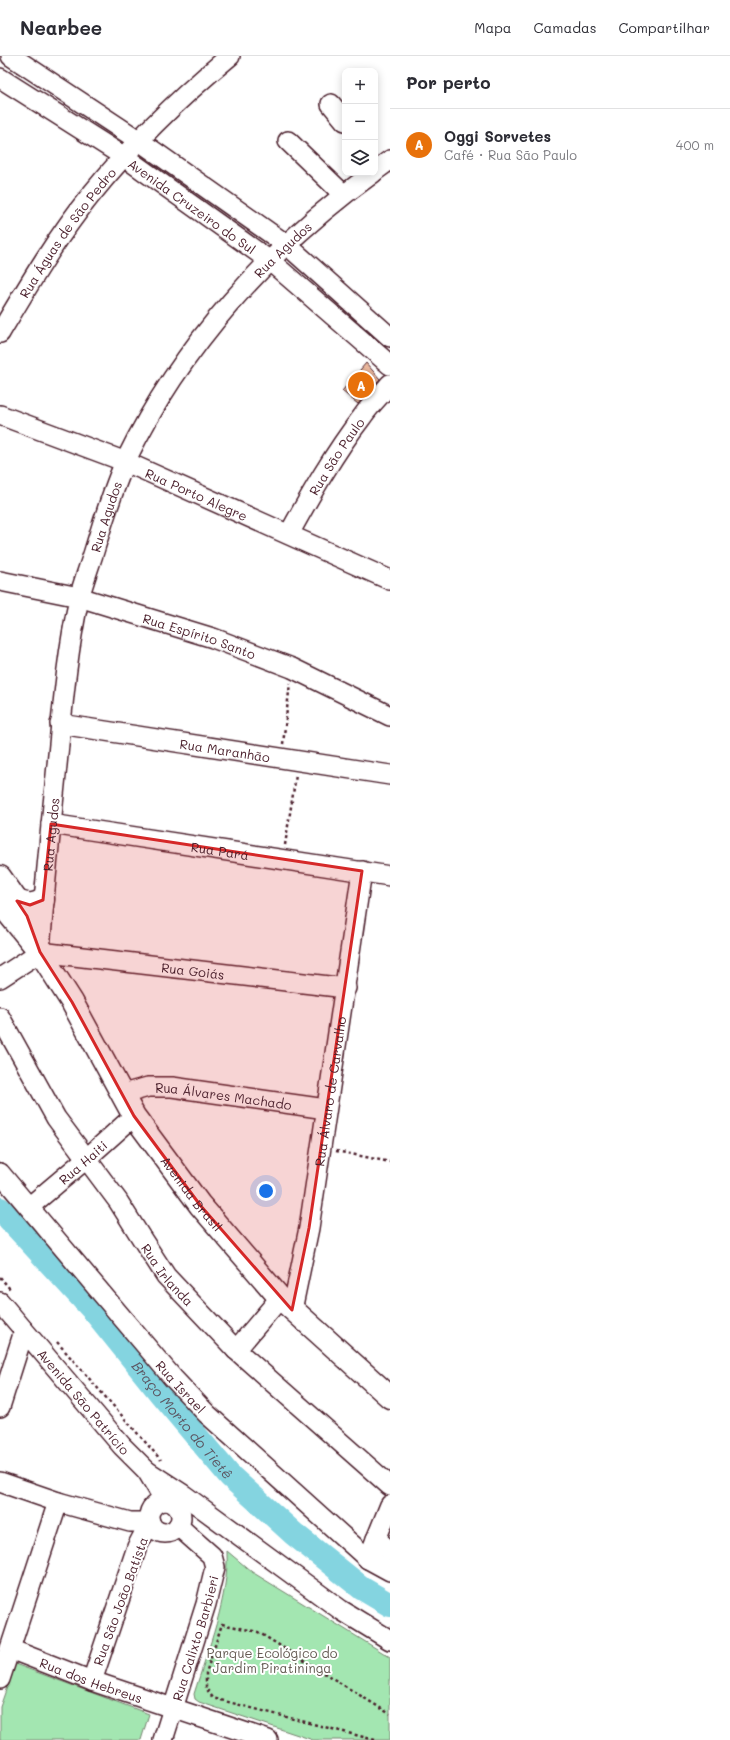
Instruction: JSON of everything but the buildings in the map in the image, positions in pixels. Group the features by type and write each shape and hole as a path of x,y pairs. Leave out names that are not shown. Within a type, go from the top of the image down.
{"main road":[{"name":"Avenida Brasil","path":"0,877 9,902 27,916 40,952 72,1002 134,1116 200,1205 286,1304 390,1398"},
{"path":"9,902 30,905 37,904 43,900"}],"street":[{"name":"Avenida Cruzeiro do Sul","path":"11,56 138,140 287,245 390,337"},
{"name":"Rua Águas de São Pedro","path":"0,333 29,283 72,220 124,156 138,140 230,56"},
{"name":"Avenida Cruzeiro do Sul","path":"0,78 124,156 270,261 390,365"},
{"path":"331,104 342,117"},
{"path":"288,141 343,194"},
{"name":"Rua Agudos","path":"40,952 43,900 60,724 64,690 80,597 98,537 126,462 159,400 185,359 211,327 270,261 343,194 379,166"},
{"name":"Rua São Paulo","path":"289,534 311,494 342,445 362,416 390,384"},
{"name":"Rua Porto Alegre","path":"0,415 126,462 390,580"},
{"name":"Rua Espírito Santo","path":"0,581 80,597 213,638 292,668 390,716"},
{"name":"Rua Maranhão","path":"60,724 390,775"},
{"name":"Rua Pará","path":"51,824 390,876"},
{"name":"Rua Álvaro de Carvalho","path":"286,1304 309,1228 326,1109 346,988 362,871"},
{"path":"0,978 40,952"},
{"name":"Rua Goiás","path":"40,952 346,988"},
{"name":"Rua Irlanda","path":"0,1017 56,1118 118,1201 166,1276 236,1350 390,1486"},
{"name":"Rua Álvares Machado","path":"122,1094 148,1087 172,1086 326,1109"},
{"name":"Rua Haiti","path":"29,1207 134,1116"},
{"name":"Rua Israel","path":"0,1172 134,1334 206,1414 368,1559 390,1571"},
{"name":"Avenida São Patrício","path":"5,1296 24,1331 122,1446 147,1471 165,1502"},
{"path":"236,1350 286,1304"},
{"path":"0,1407 24,1331"},
{"path":"147,1471 184,1495 341,1610 390,1640"},
{"path":"0,1482 58,1502 130,1522 150,1522"},
{"path":"0,1679 58,1502"},
{"path":"165,1502 174,1504 178,1508 181,1519 178,1526 172,1532 161,1533 156,1530 149,1518 152,1508 156,1504 165,1502"},
{"path":"368,1559 383,1545 390,1505"},
{"name":"Rua São João Batista","path":"92,1681 137,1547 150,1522"},
{"name":"Rua Calixto Barbieri","path":"163,1740 206,1604 215,1568 212,1556 178,1526"},
{"name":"Rua dos Hebreus","path":"10,1649 92,1681 268,1740"}],"path":[{"path":"283,859 289,760 292,668"},
{"path":"320,1148 390,1162"},
{"path":"0,1277 5,1296"},
{"path":"52,1336 167,1465"},
{"path":"374,1740 213,1698 206,1688 206,1673 222,1624 258,1632 390,1714"}],"highlighted area":[{"path":"51,824 362,871 309,1228 292,1310 200,1205 134,1116 72,1002 40,952 27,916 17,901 30,905 43,900"}],"green space":[{"name":"Parque Ecológico do Jardim Piratininga","path":"227,1551 252,1572 390,1657 390,1740 313,1740 199,1702 195,1699 194,1694 211,1641 225,1587"},
{"path":"15,1664 149,1714 141,1740 0,1740 0,1707"}],"waterway":[{"name":"Braço Morto do Tietê","path":"0,1209 95,1312 230,1476 294,1534 363,1589 390,1605"}],"place":[{"name":"Oggi Sorvetes","path":"361,385"}]}
